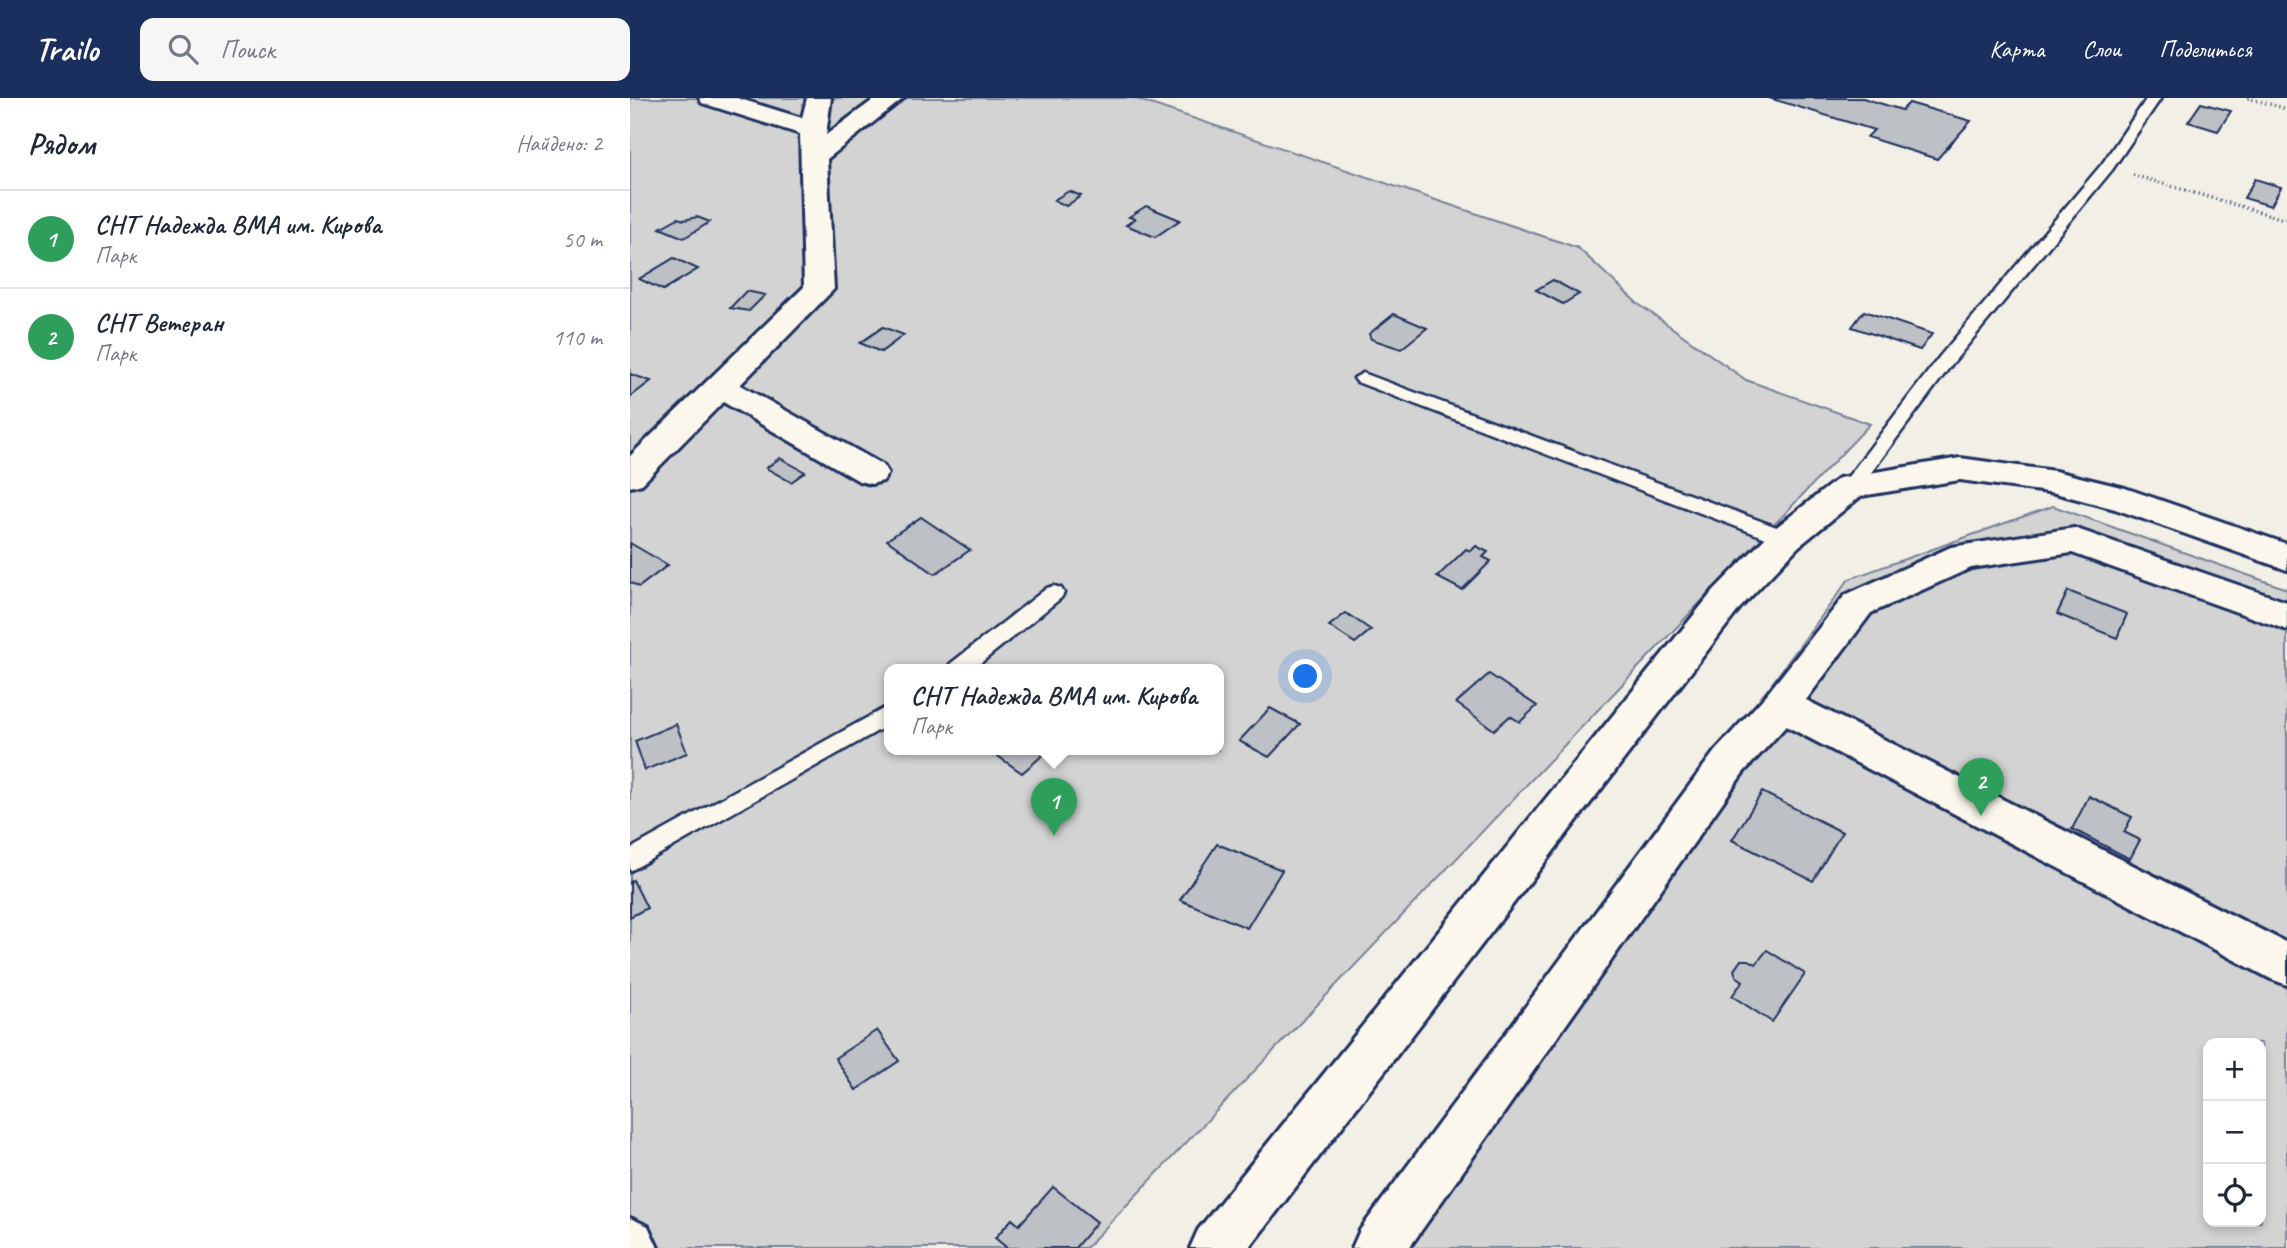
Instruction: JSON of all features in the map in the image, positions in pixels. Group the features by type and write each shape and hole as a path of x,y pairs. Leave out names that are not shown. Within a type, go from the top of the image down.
{"street":[{"path":"711,98 813,143"},
{"path":"630,477 819,289 813,143 818,98"},
{"path":"813,143 892,98"},
{"path":"720,387 871,473"},
{"path":"1216,1248 1727,599 1786,538 1851,486 1960,470 2055,482 2125,500 2287,557"},
{"path":"1378,1248 1729,762 1782,705 1858,604 1964,556 2074,540 2287,615"},
{"path":"1782,705 2287,965"}],"lane":[{"path":"1851,486 1946,360 2107,167 2154,98"},
{"path":"1363,378 1786,538"},
{"path":"965,664 1054,593"},
{"path":"630,861 884,716"}],"path":[{"path":"2248,98 2287,109"},
{"path":"2107,167 2287,220"}],"shaded area":[{"path":"630,98 1133,98 1578,248 1637,303 1746,380 1870,424 1086,1248 630,1248"},
{"path":"2053,506 2287,589 2287,1248 1355,1248 1849,579"}],"building":[{"path":"1769,98 1863,98 1902,110 1909,103 1971,121 1937,159 1867,137 1874,130"},
{"path":"2201,103 2231,111 2218,131 2188,122"},
{"path":"2255,179 2281,187 2271,206 2244,198"},
{"path":"1069,191 1081,196 1066,206 1054,200"},
{"path":"1146,206 1180,220 1155,237 1126,225 1135,219 1129,217"},
{"path":"697,217 710,222 684,238 660,228 678,218 684,220"},
{"path":"674,258 698,269 663,290 639,279"},
{"path":"1553,280 1579,294 1563,304 1536,290"},
{"path":"746,291 765,295 749,311 730,308"},
{"path":"1864,311 1932,334 1920,350 1852,327"},
{"path":"1394,314 1427,328 1401,349 1371,339 1369,334"},
{"path":"883,327 904,335 881,352 860,343"},
{"path":"630,374 651,381 630,397"},
{"path":"780,458 805,472 791,482 766,468"},
{"path":"921,517 970,550 935,574 887,540"},
{"path":"630,543 668,565 639,587 630,582"},
{"path":"1476,546 1488,552 1483,557 1491,561 1462,590 1437,577 1466,549 1471,551"},
{"path":"2068,591 2127,614 2117,638 2057,614"},
{"path":"1346,613 1371,630 1355,643 1329,626"},
{"path":"1489,674 1537,706 1520,722 1510,716 1494,730 1456,703"},
{"path":"1270,708 1300,724 1269,757 1239,741"},
{"path":"676,724 687,753 645,770 635,741"},
{"path":"996,755 1043,755 1022,773"},
{"path":"1762,792 1842,832 1813,881 1732,840"},
{"path":"2089,796 2132,817 2124,832 2140,840 2130,859 2072,829"},
{"path":"1217,844 1282,870 1247,928 1180,900"},
{"path":"633,880 647,908 630,917 630,882"},
{"path":"1767,950 1805,974 1772,1022 1732,996 1743,981 1736,976 1734,970 1741,960 1756,964"},
{"path":"877,1030 899,1061 856,1090 835,1058"},
{"path":"1053,1187 1097,1222 1075,1248 1007,1248 995,1238 1012,1219 1019,1225"}],"place":[{"name":"СНТ Ветеран","path":"1981,816"},
{"name":"СНТ Надежда ВМА им. Кирова","path":"1054,836"}]}
